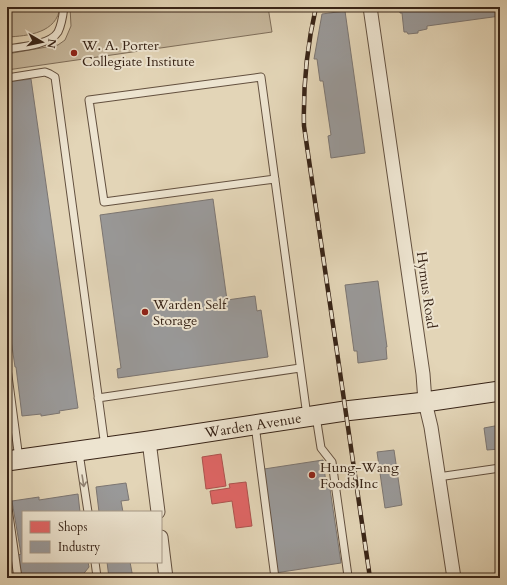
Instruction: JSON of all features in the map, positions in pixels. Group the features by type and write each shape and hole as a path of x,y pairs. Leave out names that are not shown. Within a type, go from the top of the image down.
{"main road":[{"name":"Warden Avenue","path":"13,460 345,411 425,402 500,391"}],"street":[{"name":"Hymus Road","path":"370,7 423,374 425,402 431,428 454,578"},
{"path":"149,441 158,511"},
{"path":"162,545 166,578"}],"lane":[{"path":"7,49 44,42 57,33 62,20 64,7"},
{"path":"7,78 44,72 55,77 98,398 106,447"},
{"path":"275,179 104,202 90,100 261,76 275,179 300,368 321,448 332,462 348,576 336,578"},
{"path":"7,368 13,460"},
{"path":"98,398 300,368"},
{"path":"254,425 274,578"},
{"path":"79,450 88,511"},
{"path":"438,476 500,468"},
{"path":"7,501 18,578"},
{"path":"91,578 97,577 95,563"}],"shaded area":[{"path":"7,7 60,7 58,16 47,28 24,36 7,37"},
{"name":"W. A. Porter Collegiate Institute","path":"70,7 134,7 144,9 185,7 268,7 272,32 7,70 7,54 58,45 65,40 71,26"}],"building: Shops":[{"path":"221,454 226,486 206,489 202,457"},
{"path":"246,482 252,526 236,528 232,501 212,504 210,491 230,488 229,484"}],"building: Industry":[{"path":"399,7 500,7 500,16 427,26 427,29 418,31 418,33 408,34 407,32 404,32 402,13 400,13"},
{"path":"345,11 365,153 331,158 328,136 331,135 323,81 320,81 317,59 314,59 322,14"},
{"path":"31,79 78,408 41,416 41,414 22,416 7,312 7,82"},
{"path":"213,199 227,300 255,296 257,311 261,310 268,357 118,378 117,369 121,368 100,215"},
{"path":"378,281 387,347 387,359 358,363 357,351 354,351 345,285"},
{"path":"500,425 500,449 487,450 484,428"},
{"path":"394,450 402,505 385,508 377,452"},
{"path":"323,460 326,483 329,482 341,563 275,573 264,469"},
{"path":"126,483 129,500 121,501 123,511 99,511 96,487"},
{"path":"78,494 80,511 22,511 22,563 88,563 89,567 81,577 22,578 18,555 21,554 12,501 39,497 39,500"},
{"path":"107,563 130,563 133,578 109,578"}],"railway":[{"path":"316,7 306,66 304,126 370,578"}],"place":[{"name":"W. A. Porter Collegiate Institute","path":"74,53"},
{"name":"Warden Self Storage","path":"145,312"},
{"name":"Hung-Wang Foods Inc","path":"312,475"}]}
